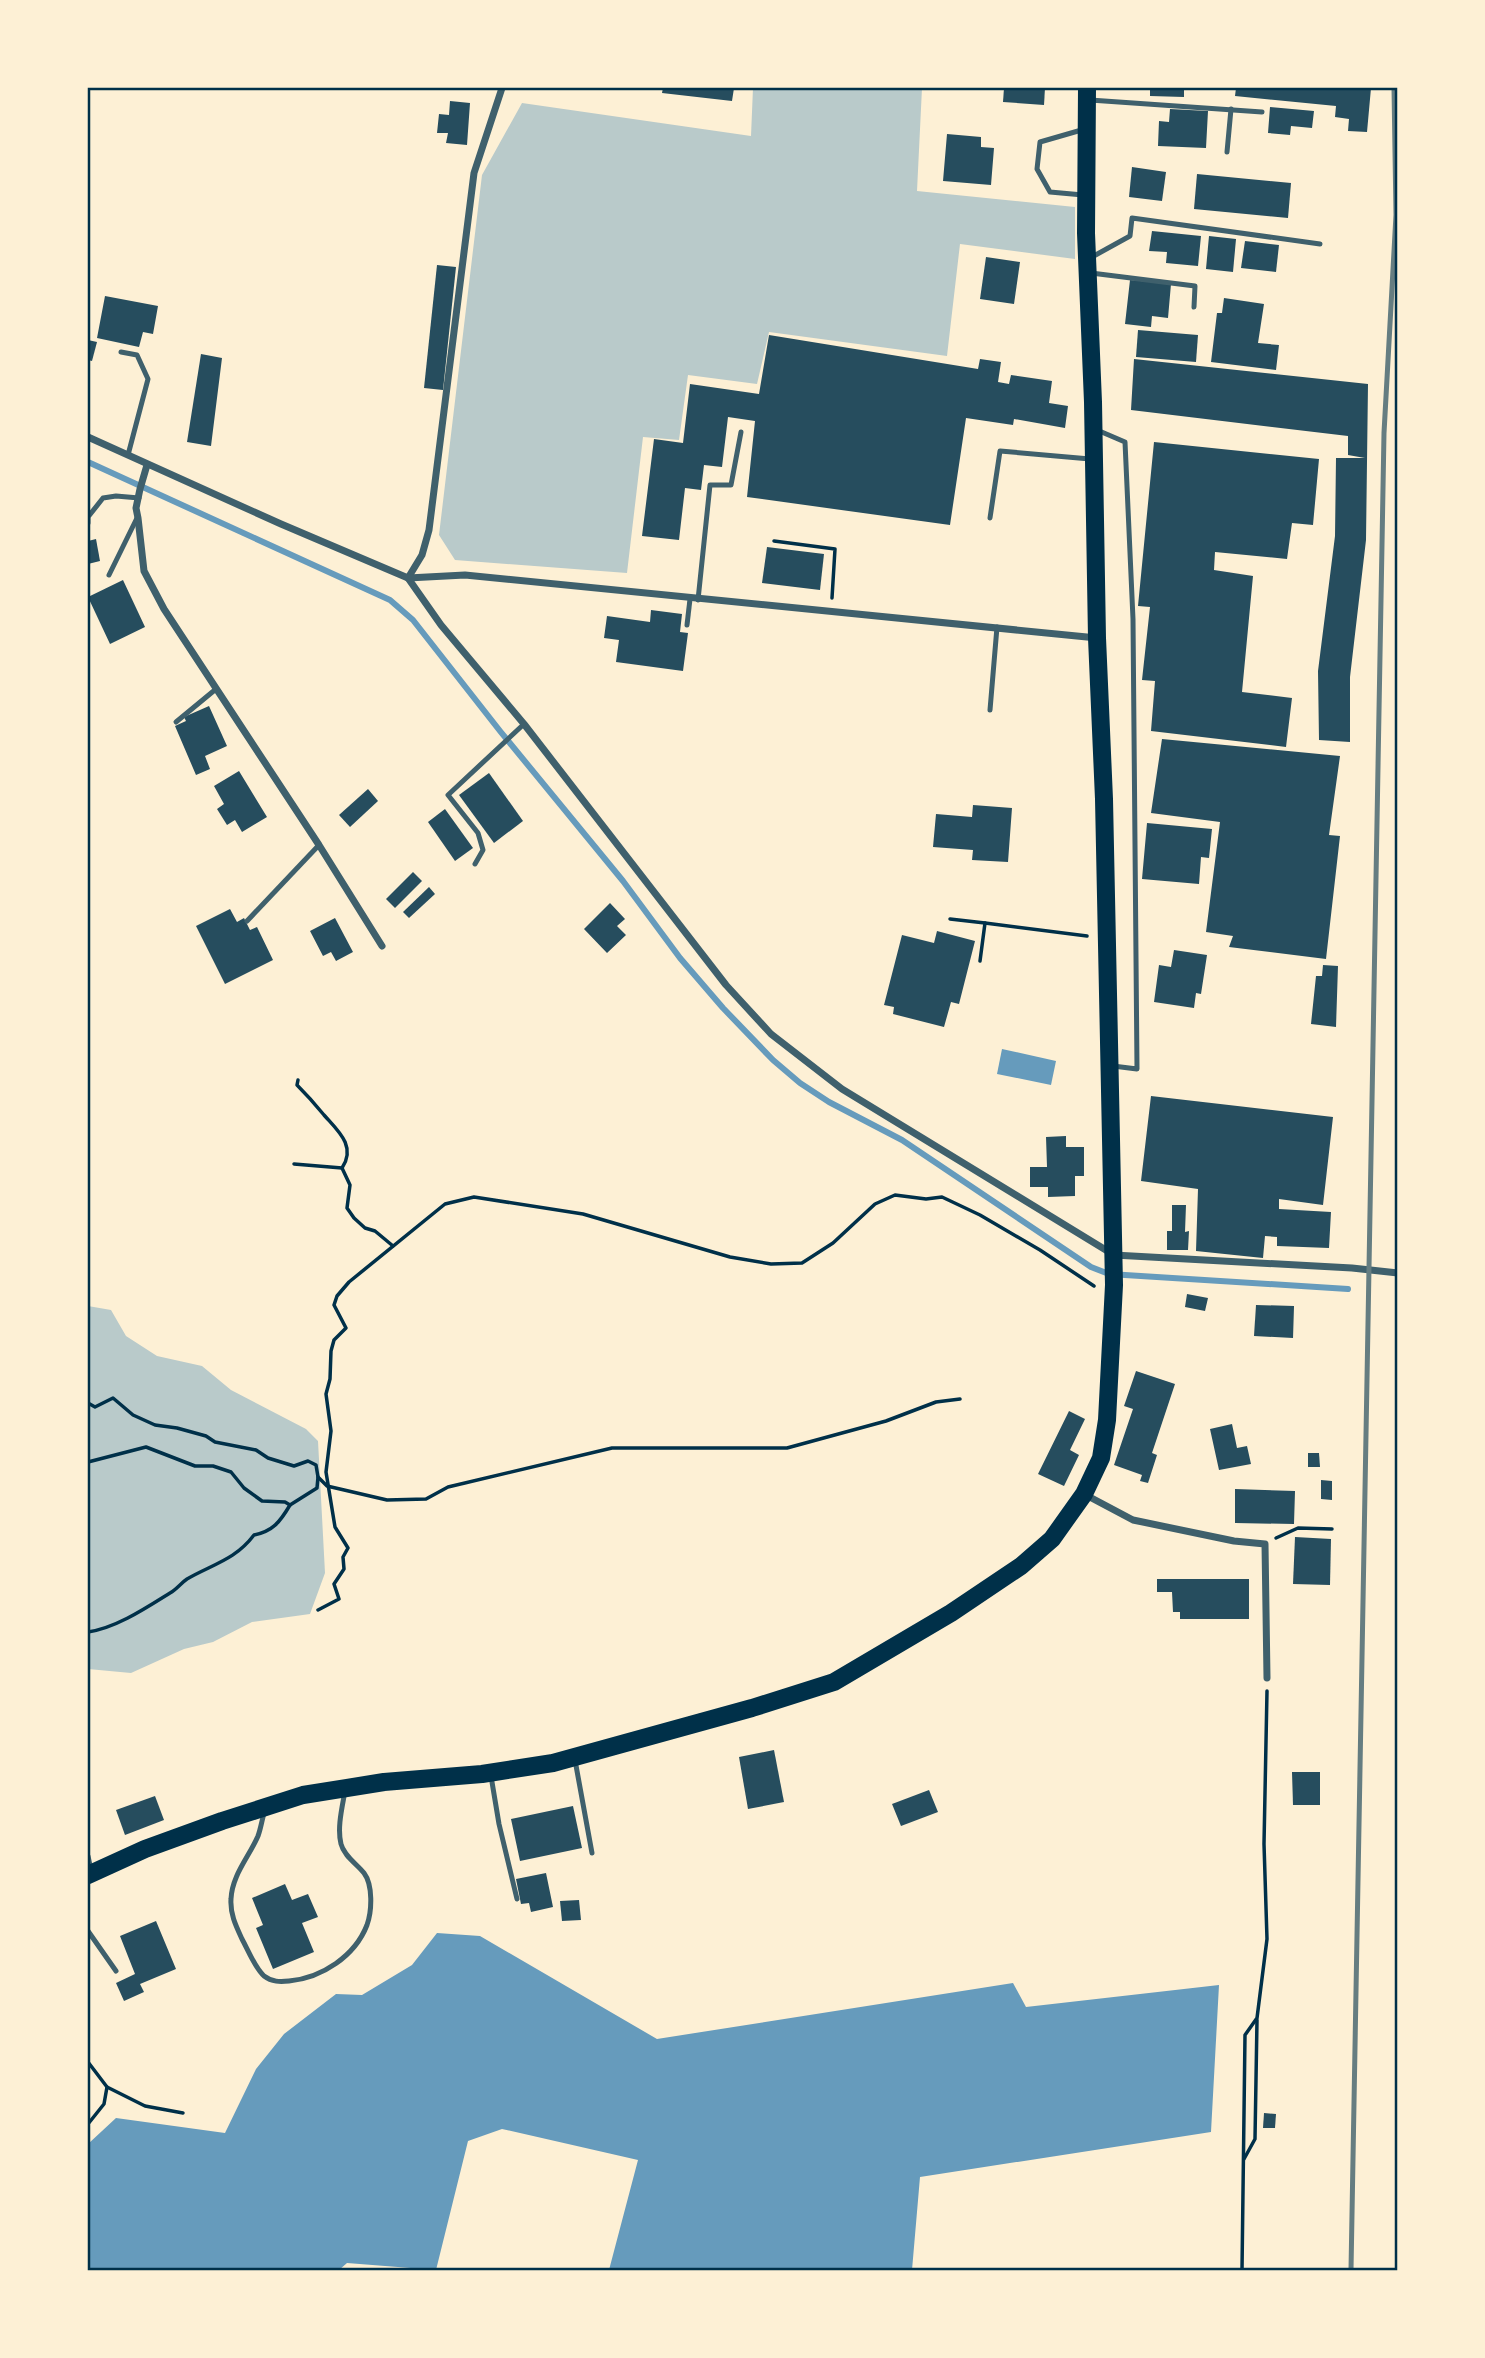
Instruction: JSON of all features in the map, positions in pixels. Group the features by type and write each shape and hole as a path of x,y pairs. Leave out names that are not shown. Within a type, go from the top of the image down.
{"main road":[{"path":"89,1868 303,1795 384,1782 491,1773 553,1763 752,1708 834,1682 951,1613 1021,1566 1052,1539 1084,1494 1101,1458 1107,1420 1114,1289 1103,739 1097,638 1086,195 1087,94"}],"street":[{"path":"408,578 422,555 429,530 474,173 502,88"},
{"path":"88,437 408,578 465,575 1097,638"},
{"path":"147,464 140,489 138,518 144,571 164,609 382,946"},
{"path":"408,578 441,625 524,724 726,985 771,1034 842,1089 1114,1259 1352,1268 1398,1273"},
{"path":"1084,1494 1133,1520 1234,1541 1265,1544 1267,1678"}],"lane":[{"path":"1087,94 1262,112"},
{"path":"1227,152 1231,110"},
{"path":"1086,195 1050,192 1037,169 1040,142 1087,128"},
{"path":"1088,266 1130,236 1132,218 1320,244"},
{"path":"1088,266 1195,286 1194,307"},
{"path":"121,352 136,355 148,379 128,455"},
{"path":"1093,429 1125,442 1133,619 1137,1069 1110,1066"},
{"path":"687,625 694,599 710,485 731,485 741,432"},
{"path":"990,518 1000,451 1094,459"},
{"path":"88,523 88,517 103,498 139,498"},
{"path":"109,575 138,518"},
{"path":"990,710 997,627"},
{"path":"176,722 216,689"},
{"path":"475,864 483,850 478,833 447,795 524,724"},
{"path":"247,921 319,845"},
{"path":"574,1757 592,1853"},
{"path":"491,1773 499,1824 517,1899"},
{"path":"265,1807 258,1835 237,1874 231,1899 233,1920 248,1951 264,1975 277,1982 298,1980 322,1973 343,1959 360,1939 368,1922 370,1893 366,1875 348,1857 341,1845 340,1820 346,1788"},
{"path":"88,1931 116,1971"}],"path":[{"path":"774,541 835,549 832,612"},
{"path":"950,919 1108,939"},
{"path":"980,961 985,923"},
{"path":"298,1080 297,1085 340,1131 347,1150 346,1162 342,1168"},
{"path":"294,1164 342,1168"},
{"path":"342,1168 350,1185 347,1208 354,1219 393,1246"},
{"path":"318,1610 339,1599 334,1584 344,1569 343,1557 348,1548 335,1527 326,1472 331,1431 326,1394 330,1379 331,1351 334,1340 346,1328 334,1305 337,1296 349,1282 445,1204 474,1197 583,1214 730,1257 771,1264 802,1263 833,1243 875,1204 895,1195 942,1198 981,1216 1040,1250 1098,1288 1114,1289"},
{"path":"88,1403 96,1408 113,1398 134,1415 155,1425 177,1428 187,1433 206,1436 215,1442 256,1450 268,1458 294,1466 308,1461 316,1465 318,1477 317,1488 289,1505 281,1520 269,1532 254,1535 245,1547 220,1564 186,1580 173,1592 102,1630 88,1632"},
{"path":"318,1477 327,1486 387,1500 426,1499 449,1488 612,1448 787,1448 887,1421 936,1402 960,1399"},
{"path":"88,1462 146,1447 195,1466 213,1466 231,1472 244,1488 262,1501 285,1502 289,1505"},
{"path":"1265,1544 1298,1528 1332,1529"},
{"path":"1244,2159 1255,2139 1257,2018 1267,1939 1264,1844 1267,1678"},
{"path":"1242,2270 1245,2035 1257,2018"},
{"path":"88,2062 107,2087 145,2106 183,2113"},
{"path":"88,2124 104,2104 107,2087"}],"shaded area":[{"path":"753,88 922,88 917,191 1075,207 1075,259 960,244 947,356 769,332 757,384 688,375 679,440 643,437 627,573 455,560 439,535 482,175 522,103 751,136"},
{"path":"88,1306 111,1310 126,1336 157,1356 202,1366 231,1390 306,1429 318,1441 325,1573 310,1614 252,1622 213,1642 184,1649 131,1673 88,1669"}],"water":[{"path":"1002,1049 1056,1061 1051,1085 997,1074"},
{"path":"437,1933 480,1936 657,2039 1013,1983 1026,2007 1219,1985 1211,2132 920,2177 912,2270 609,2270 638,2160 502,2129 468,2141 436,2270 347,2263 339,2270 88,2270 88,2144 116,2118 225,2133 256,2069 284,2034 336,1994 362,1995 412,1965"}],"building":[{"path":"663,88 734,88 732,101 662,93"},
{"path":"1004,88 1045,88 1044,105 1003,102"},
{"path":"1150,88 1184,88 1184,97 1150,96"},
{"path":"1236,88 1371,88 1367,132 1348,131 1349,119 1335,117 1336,106 1235,96"},
{"path":"450,101 470,103 467,145 446,143 448,133 437,133 439,114 449,115"},
{"path":"1270,107 1314,111 1312,128 1291,126 1290,135 1268,133"},
{"path":"1170,109 1208,111 1206,148 1158,146 1159,121 1169,122"},
{"path":"947,134 981,137 981,147 994,148 991,185 943,181"},
{"path":"1132,167 1166,172 1162,201 1129,197"},
{"path":"1197,174 1291,183 1288,218 1194,209"},
{"path":"1152,231 1201,236 1198,266 1166,263 1167,252 1149,251"},
{"path":"1209,236 1236,239 1233,272 1206,269"},
{"path":"1245,241 1279,245 1276,272 1241,268"},
{"path":"986,257 1020,262 1014,304 980,299"},
{"path":"437,265 456,267 443,390 424,388"},
{"path":"1130,280 1171,284 1168,318 1152,316 1151,327 1125,324"},
{"path":"105,296 158,306 153,334 143,332 139,347 97,338"},
{"path":"1224,298 1264,304 1258,343 1279,345 1276,370 1211,362 1217,313 1222,313"},
{"path":"1138,330 1198,335 1196,362 1136,357"},
{"path":"769,335 978,369 980,359 1001,362 998,382 1009,384 1011,375 1052,381 1049,403 1068,406 1065,428 1014,419 1013,425 966,418 950,525 747,497 755,421 728,417 722,467 704,465 701,490 685,488 679,540 642,536 654,439 683,443 690,384 759,394"},
{"path":"88,340 97,342 92,361 88,360"},
{"path":"201,354 222,358 211,446 187,442"},
{"path":"1134,359 1368,384 1366,540 1350,677 1350,742 1319,740 1318,671 1335,536 1336,458 1365,458 1348,455 1348,436 1131,410"},
{"path":"1154,442 1319,459 1313,525 1292,523 1287,559 1215,552 1214,570 1253,576 1242,692 1292,698 1286,747 1151,731 1155,681 1142,680 1150,607 1138,606"},
{"path":"96,539 100,561 88,564 88,541"},
{"path":"767,547 824,554 820,590 762,583"},
{"path":"123,580 145,627 110,644 88,597"},
{"path":"651,610 682,614 680,632 688,633 683,671 616,662 619,640 604,638 607,616 650,622"},
{"path":"209,706 227,746 205,756 210,769 196,775 175,726 186,721 184,717"},
{"path":"1162,739 1340,756 1329,835 1340,836 1326,959 1229,947 1233,936 1206,932 1220,822 1151,813"},
{"path":"239,771 267,817 242,832 235,820 227,825 217,809 224,804 214,786"},
{"path":"489,773 523,821 494,843 459,795"},
{"path":"368,789 378,801 350,827 339,815"},
{"path":"973,805 1012,808 1008,862 972,860 973,850 933,847 936,814 972,817"},
{"path":"445,809 473,848 455,861 428,822"},
{"path":"1147,823 1212,829 1209,858 1201,857 1199,884 1142,879"},
{"path":"413,872 422,881 395,908 386,899"},
{"path":"429,887 435,894 409,918 403,912"},
{"path":"610,903 625,919 617,926 626,935 607,953 584,929"},
{"path":"230,909 237,922 244,918 250,930 257,927 273,960 225,984 196,926"},
{"path":"335,918 353,952 336,961 331,952 323,956 310,931"},
{"path":"937,931 975,941 959,1004 951,1002 944,1027 893,1014 894,1007 884,1005 902,935 934,943"},
{"path":"1174,950 1207,955 1201,994 1196,993 1194,1008 1154,1002 1159,965 1171,967"},
{"path":"1323,965 1338,966 1336,1027 1311,1024 1316,976 1322,976"},
{"path":"1151,1096 1333,1117 1323,1205 1279,1199 1279,1209 1331,1212 1329,1248 1277,1246 1277,1237 1265,1236 1263,1258 1196,1251 1198,1189 1141,1181"},
{"path":"1066,1136 1066,1147 1084,1147 1084,1176 1075,1176 1075,1196 1048,1197 1048,1187 1030,1187 1030,1167 1047,1167 1046,1137"},
{"path":"1172,1205 1186,1205 1185,1232 1189,1231 1188,1250 1167,1250 1167,1231 1172,1231"},
{"path":"1187,1294 1208,1298 1205,1311 1185,1307"},
{"path":"1256,1305 1294,1306 1293,1338 1254,1336"},
{"path":"1136,1371 1175,1384 1152,1453 1157,1455 1148,1483 1140,1481 1142,1475 1114,1465 1133,1409 1124,1406"},
{"path":"1069,1411 1085,1419 1070,1450 1079,1455 1064,1486 1038,1474"},
{"path":"1232,1424 1237,1448 1247,1446 1251,1464 1219,1470 1210,1429"},
{"path":"1308,1453 1319,1453 1320,1467 1308,1467"},
{"path":"1321,1480 1332,1481 1332,1500 1321,1499"},
{"path":"1235,1489 1295,1491 1294,1524 1235,1523"},
{"path":"1295,1537 1331,1539 1330,1585 1293,1584"},
{"path":"1157,1579 1249,1579 1249,1619 1180,1619 1180,1612 1173,1612 1172,1592 1157,1592"},
{"path":"774,1750 784,1802 748,1809 739,1757"},
{"path":"1292,1772 1320,1772 1320,1805 1293,1805"},
{"path":"929,1790 938,1812 901,1826 892,1804"},
{"path":"155,1796 164,1820 125,1835 116,1810"},
{"path":"573,1806 582,1848 520,1861 511,1819"},
{"path":"546,1873 553,1907 531,1912 529,1903 521,1904 516,1879"},
{"path":"285,1884 292,1900 308,1894 318,1917 302,1923 314,1952 273,1969 256,1928 263,1925 252,1898"},
{"path":"579,1900 581,1920 562,1921 560,1901"},
{"path":"156,1921 176,1969 140,1984 144,1992 124,2001 116,1983 135,1974 120,1936"},
{"path":"1264,2113 1276,2114 1275,2128 1263,2128"}],"waterway":[{"path":"88,462 390,600 413,620 623,881 680,958 723,1008 773,1060 800,1083 829,1102 902,1140 1091,1267 1109,1274 1348,1289"}],"railway":[{"path":"1351,2270 1384,433 1396,215 1394,88"}]}
